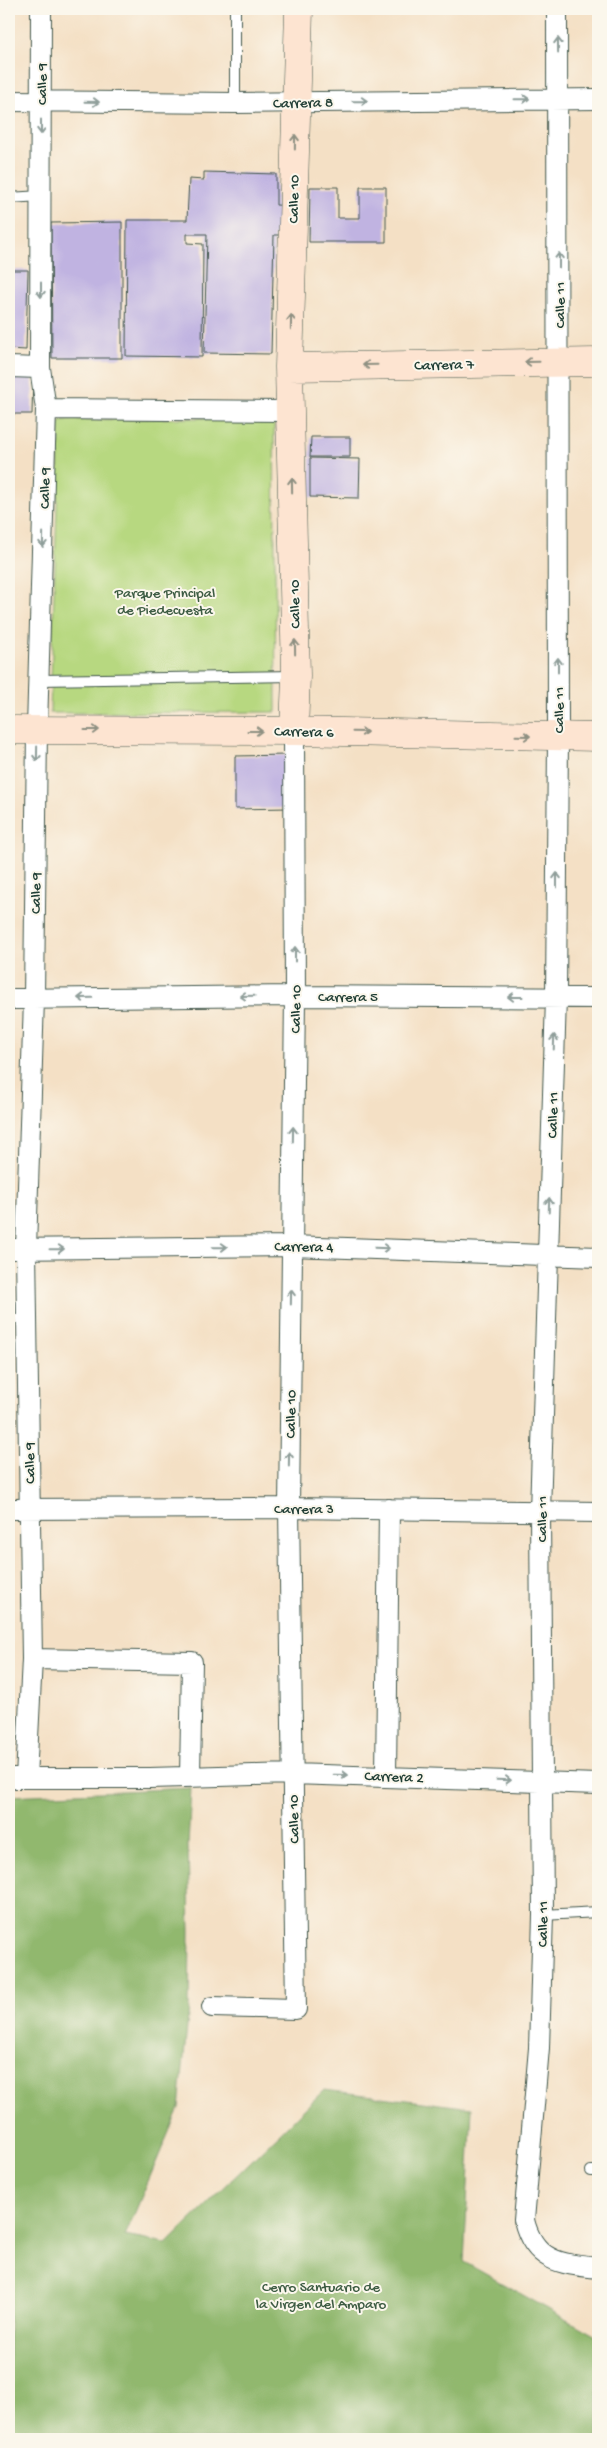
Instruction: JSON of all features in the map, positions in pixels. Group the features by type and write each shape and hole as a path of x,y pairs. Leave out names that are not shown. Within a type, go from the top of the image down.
{"street":[{"name":"Calle 9","path":"17,1778 32,1659 29,1509 17,1249 34,999 37,729 46,409 40,368 41,9"},
{"name":"Calle 10","path":"212,2008 296,2009 289,1508 295,996 294,731 296,676 289,367 299,9"},
{"name":"Calle 11","path":"557,9 559,361 558,737 556,998 540,1512 543,1915 538,2048 524,2220 528,2237 538,2249 554,2262 598,2268"},
{"name":"Carrera 8","path":"9,101 235,103 598,99"},
{"name":"Carrera 7","path":"289,367 559,361 598,362"},
{"path":"9,368 40,368"},
{"path":"46,409 290,411"},
{"name":"Carrera 6","path":"9,730 294,731 598,737"},
{"name":"Carrera 5","path":"9,999 295,996 598,998"},
{"name":"Carrera 4","path":"17,1249 292,1246 548,1253 598,1257"},
{"name":"Carrera 3","path":"9,1509 289,1508 598,1512"},
{"path":"386,1776 389,1509"},
{"path":"32,1659 192,1662 190,1776"},
{"name":"Carrera 2","path":"17,1778 292,1774 598,1784"}],"lane":[{"path":"235,9 235,103"},
{"path":"9,198 41,196"},
{"path":"39,680 296,676"},
{"path":"543,1915 598,1912"}],"green space":[{"name":"Parque Principal de Piedecuesta","path":"274,417 276,712 50,713 60,420"},
{"name":"Cerro Santuario de la Virgen del Amparo","path":"191,1788 188,1846 189,2006 179,2108 125,2236 166,2244 324,2090 472,2108 464,2262 598,2337 598,2439 9,2439 9,1796"}],"building":[{"path":"204,172 276,174 276,205 293,206 292,235 274,235 271,354 204,353 207,234 187,234 187,243 203,244 202,357 126,356 127,220 187,220 189,179 204,180"},
{"path":"310,187 338,187 338,218 360,218 360,187 386,187 386,242 309,242"},
{"path":"122,222 122,358 52,358 51,223"},
{"path":"9,270 28,270 26,350 9,349"},
{"path":"9,372 33,372 32,414 9,414"},
{"path":"311,437 350,437 350,457 310,457"},
{"path":"310,458 360,459 359,498 310,497"},
{"path":"287,755 288,808 235,809 235,756"}]}
